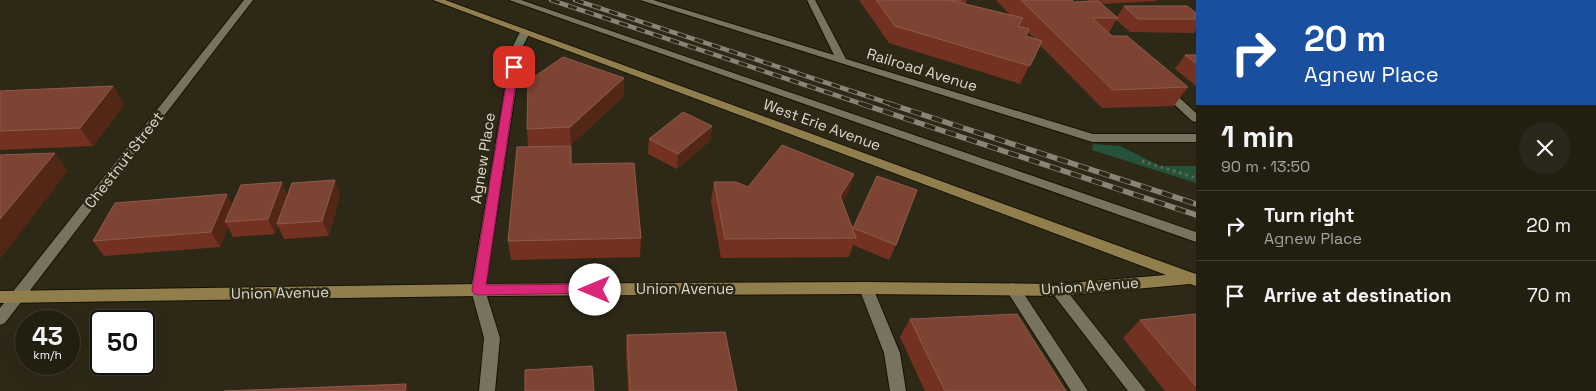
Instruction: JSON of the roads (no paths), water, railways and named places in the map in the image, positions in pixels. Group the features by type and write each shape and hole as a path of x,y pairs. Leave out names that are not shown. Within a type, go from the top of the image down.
{"main road":[{"name":"West Erie Avenue","path":"437,0 1194,279"},
{"name":"Union Avenue","path":"0,297 478,290 866,288 1058,290 1194,279"}],"street":[{"name":"Chestnut Street","path":"0,319 249,0"},
{"path":"513,0 1196,236"},
{"name":"Railroad Avenue","path":"644,0 1092,138 1196,138"},
{"path":"811,0 842,61"},
{"name":"Agnew Place","path":"478,290 517,48 525,32"},
{"path":"1154,79 1196,119"},
{"path":"866,288 892,353 898,391"},
{"path":"1013,289 1080,391"},
{"path":"478,290 492,338 487,391"},
{"path":"1058,290 1138,391"}],"railway":[{"path":"551,0 864,105"},
{"path":"575,0 894,105"},
{"path":"890,104 1196,204"},
{"path":"864,105 1196,215"}]}
